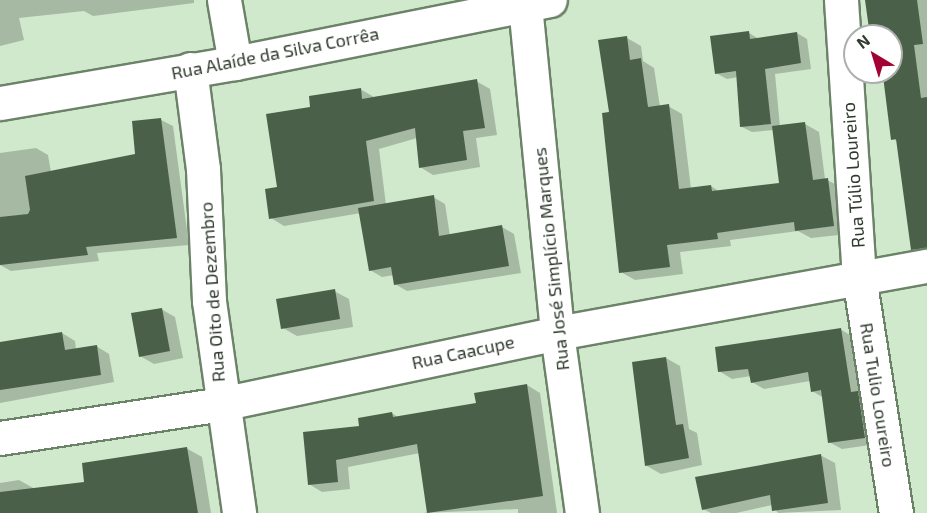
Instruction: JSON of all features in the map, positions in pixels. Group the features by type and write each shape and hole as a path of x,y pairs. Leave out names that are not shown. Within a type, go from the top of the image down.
{"street":[{"path":"224,0 235,63"},
{"name":"Rua Túlio Loureiro","path":"841,0 859,277"},
{"name":"Rua Alaíde da Silva Corrêa","path":"0,103 235,63 537,3"},
{"name":"Rua José Simplício Marques","path":"537,3 557,333 582,513"},
{"name":"Rua Oito de Dezembro","path":"190,69 203,169 209,300 221,404 239,513"},
{"name":"Rua Caacupe","path":"0,438 221,404 557,333 927,266"},
{"name":"Rua Tulio Loureiro","path":"859,277 896,513"}],"building":[{"path":"865,0 917,0 923,44 914,45 921,98 927,97 927,248 911,250 896,139 891,140 884,84 903,84 903,24 868,24"},
{"path":"749,31 750,39 797,32 801,63 765,69 771,124 740,127 736,71 715,74 710,36"},
{"path":"627,36 630,60 641,58 648,107 669,104 679,189 711,185 712,191 779,183 772,126 805,122 813,180 828,178 834,226 795,231 794,222 717,233 718,239 667,245 670,267 619,273 602,113 609,112 598,40"},
{"path":"477,79 485,128 463,131 467,160 419,168 415,128 366,141 374,201 269,219 265,189 277,187 266,114 310,107 309,96 361,88 362,99"},
{"path":"161,118 177,238 86,247 88,255 0,265 0,217 28,214 30,210 25,176 135,154 132,121"},
{"path":"434,195 439,236 502,225 509,266 394,285 391,267 369,271 358,208"},
{"path":"335,289 340,319 281,329 276,299"},
{"path":"162,308 170,351 139,357 131,313"},
{"path":"841,328 851,392 858,391 865,438 828,443 821,390 811,392 808,372 751,383 748,369 718,372 715,347"},
{"path":"62,332 65,350 97,345 101,375 0,390 0,342"},
{"path":"666,357 676,425 683,424 689,458 645,466 632,362"},
{"path":"527,384 543,496 427,513 417,444 336,460 338,482 308,485 303,432 359,426 358,418 392,412 393,417 476,403 474,393"},
{"path":"187,447 198,513 0,513 0,492 84,482 82,463"},
{"path":"821,454 828,503 772,511 770,495 702,510 695,477"}]}
